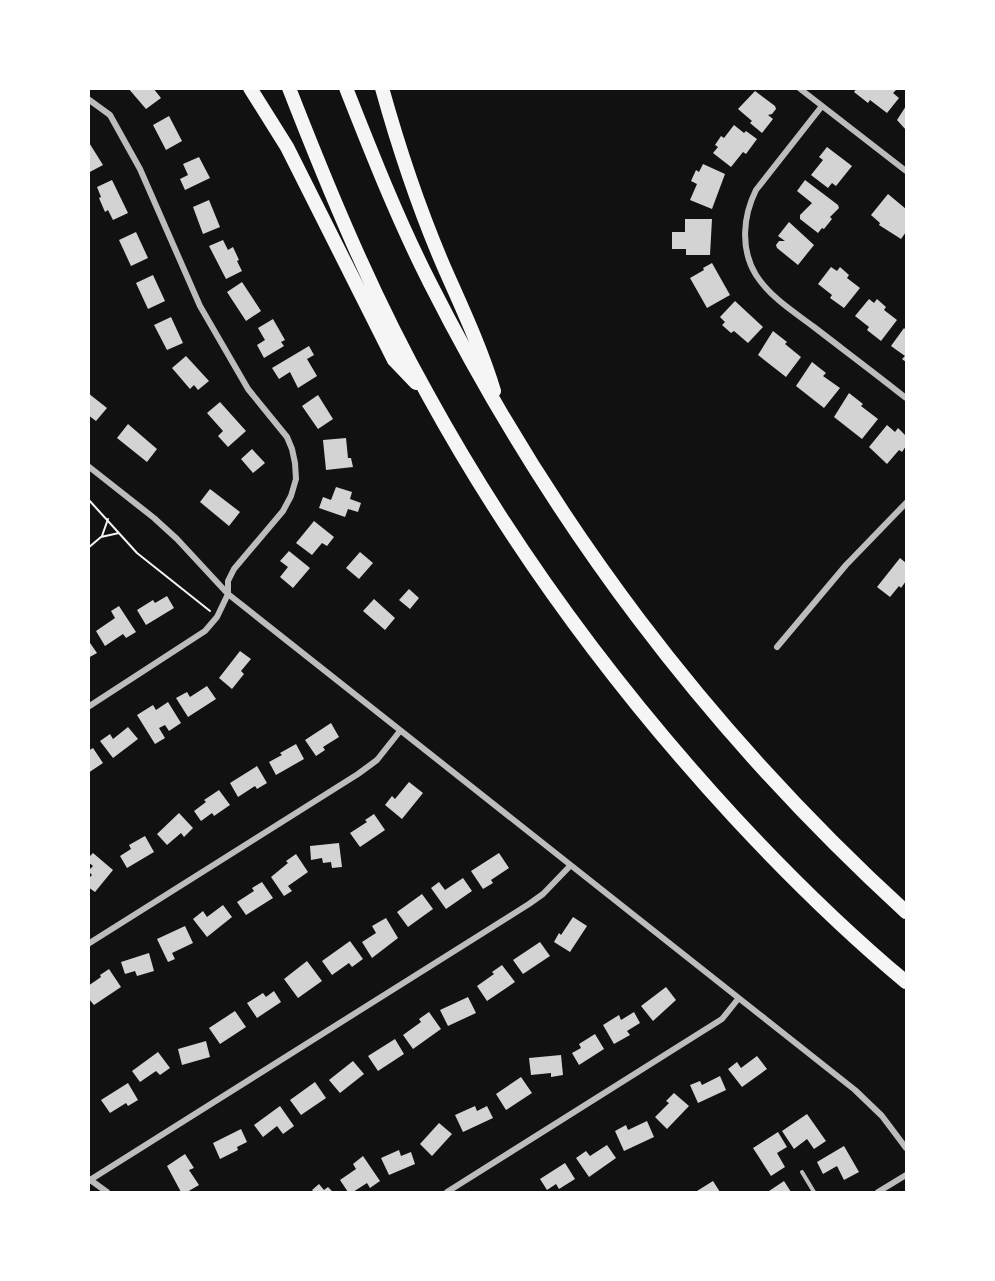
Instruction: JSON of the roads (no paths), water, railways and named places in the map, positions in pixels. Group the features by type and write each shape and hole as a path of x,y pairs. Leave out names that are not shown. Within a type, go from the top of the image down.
{"highway":[{"path":"250,88 287,147 394,360 427,395"},
{"path":"289,88 353,244 427,395 527,558 606,665 700,780 817,902 906,982"},
{"path":"346,88 379,172 434,292 500,413 585,548 673,666 768,776 819,829 906,912"},
{"path":"382,88 405,165 440,256 484,357 500,413"}],"street":[{"path":"799,88 906,171"},
{"path":"88,99 110,115 140,170 200,306 248,389 287,437 292,449 296,479 283,511 234,569 228,581 228,594 217,616 205,632 88,707"},
{"path":"822,106 756,190 748,210 745,234 750,262 763,285 785,305 906,398"},
{"path":"88,466 177,539 228,594 855,1090 882,1116 906,1148"},
{"path":"777,647 846,565 906,503"},
{"path":"88,944 358,774 377,760 400,731"},
{"path":"107,1192 89,1179 529,904 543,894 570,866"},
{"path":"447,1192 722,1019 738,999"},
{"path":"878,1192 906,1175"}],"lane":[{"path":"802,1172 814,1192"}]}
